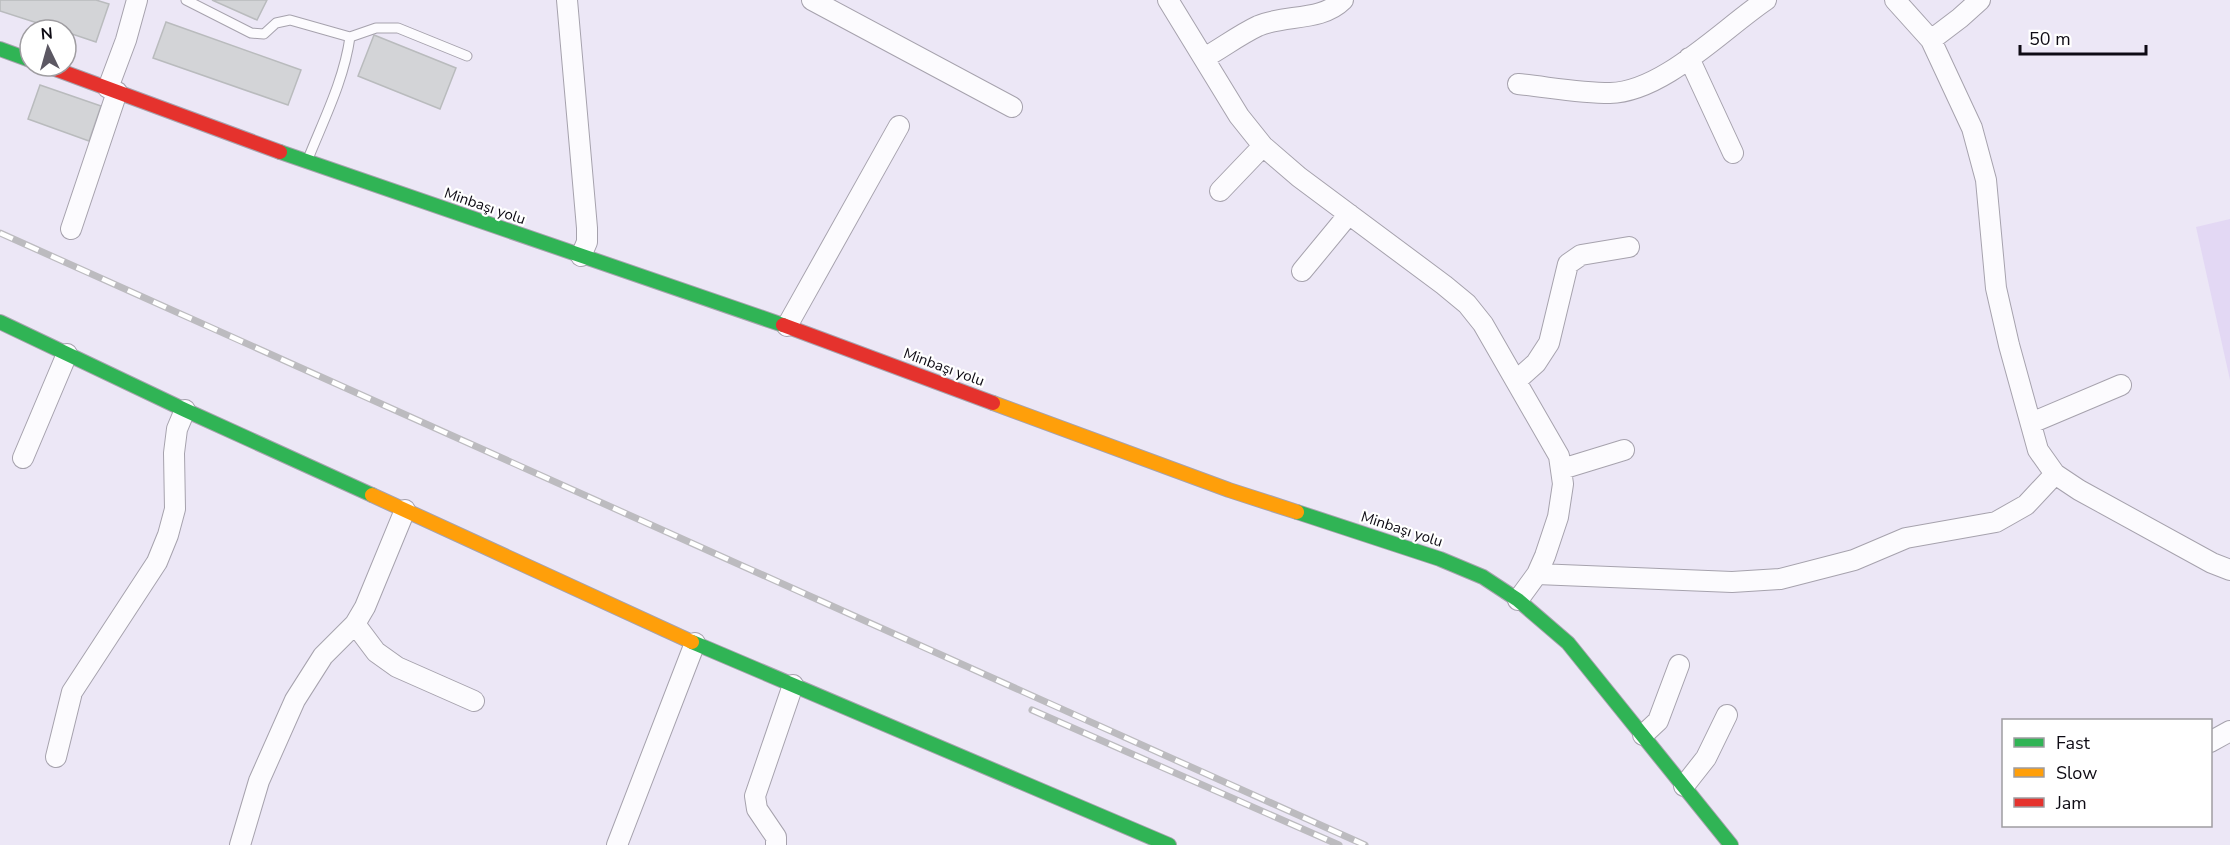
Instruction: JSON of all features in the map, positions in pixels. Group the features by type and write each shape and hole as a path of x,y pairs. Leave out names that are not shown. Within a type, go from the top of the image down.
{"street":[{"path":"71,229 113,90 137,0"},
{"path":"567,0 587,228 587,242 581,256"},
{"path":"813,0 1012,107"},
{"path":"1168,0 1239,116 1263,146 1299,177 1467,304 1483,324 1517,380 1559,456 1563,484 1558,517 1545,556 1537,574 1518,600"},
{"path":"1204,58 1258,26 1278,20 1322,13 1343,0"},
{"path":"1518,84 1609,93 1636,88 1676,68 1766,0"},
{"path":"1895,0 1931,40 1972,129 1986,180 1996,288 2038,450 2055,474 2212,563 2230,570"},
{"path":"1931,40 1980,0"},
{"path":"0,49 18,56"},
{"path":"1689,58 1733,153"},
{"name":"Minbaşı yolu","path":"78,77 307,161 787,326 1229,490 1440,559 1483,578 1518,600 1568,642 1731,845"},
{"path":"787,326 899,126"},
{"path":"1220,192 1263,146"},
{"path":"1302,271 1349,214"},
{"path":"1517,380 1536,363 1549,343 1568,264 1581,255 1629,247"},
{"path":"0,322 184,410 695,643 1168,845"},
{"path":"23,458 67,354"},
{"path":"2031,423 2121,385"},
{"path":"56,757 72,692 157,562 168,535 175,509 174,453 177,429 184,410"},
{"path":"1562,469 1624,450"},
{"path":"1537,574 1732,582 1780,579 1854,560 1906,538 1996,522 2026,505 2055,474"},
{"path":"240,845 259,781 295,700 323,656 355,624 365,607 405,510"},
{"path":"355,624 376,652 397,667 474,702"},
{"path":"617,845 695,643"},
{"path":"1642,735 1658,721 1679,665"},
{"path":"776,845 777,837 757,809 755,796 793,685"},
{"path":"1684,786 1706,758 1727,715"},
{"path":"2212,741 2230,731"}],"lane":[{"path":"186,0 250,33 264,34 276,23 290,20 350,37 376,27 398,28 467,56"},
{"path":"307,161 341,76 350,37"}],"shaded area":[{"path":"2230,219 2230,380 2196,227"}],"building":[{"path":"0,0 96,0 109,4 96,42 78,36 78,18 22,18 0,11"},
{"path":"212,0 267,0 257,20"},
{"path":"166,22 301,70 288,105 153,58"},
{"path":"374,35 456,68 440,109 358,76"},
{"path":"40,85 101,106 89,141 28,119"}],"railway":[{"path":"0,233 1365,845"},
{"path":"1032,710 1339,845"}],"traffic: fast":[{"path":"0,49 18,56"},
{"path":"280,152 783,325"},
{"path":"0,322 372,495"},
{"path":"1297,512 1440,559 1483,577 1518,600 1568,643 1731,845"},
{"path":"692,642 1169,845"}],"traffic: slow":[{"path":"993,403 1229,490 1297,512"},
{"path":"372,495 692,642"}],"traffic: jam":[{"path":"78,77 280,152"},
{"path":"783,325 993,403"}]}
